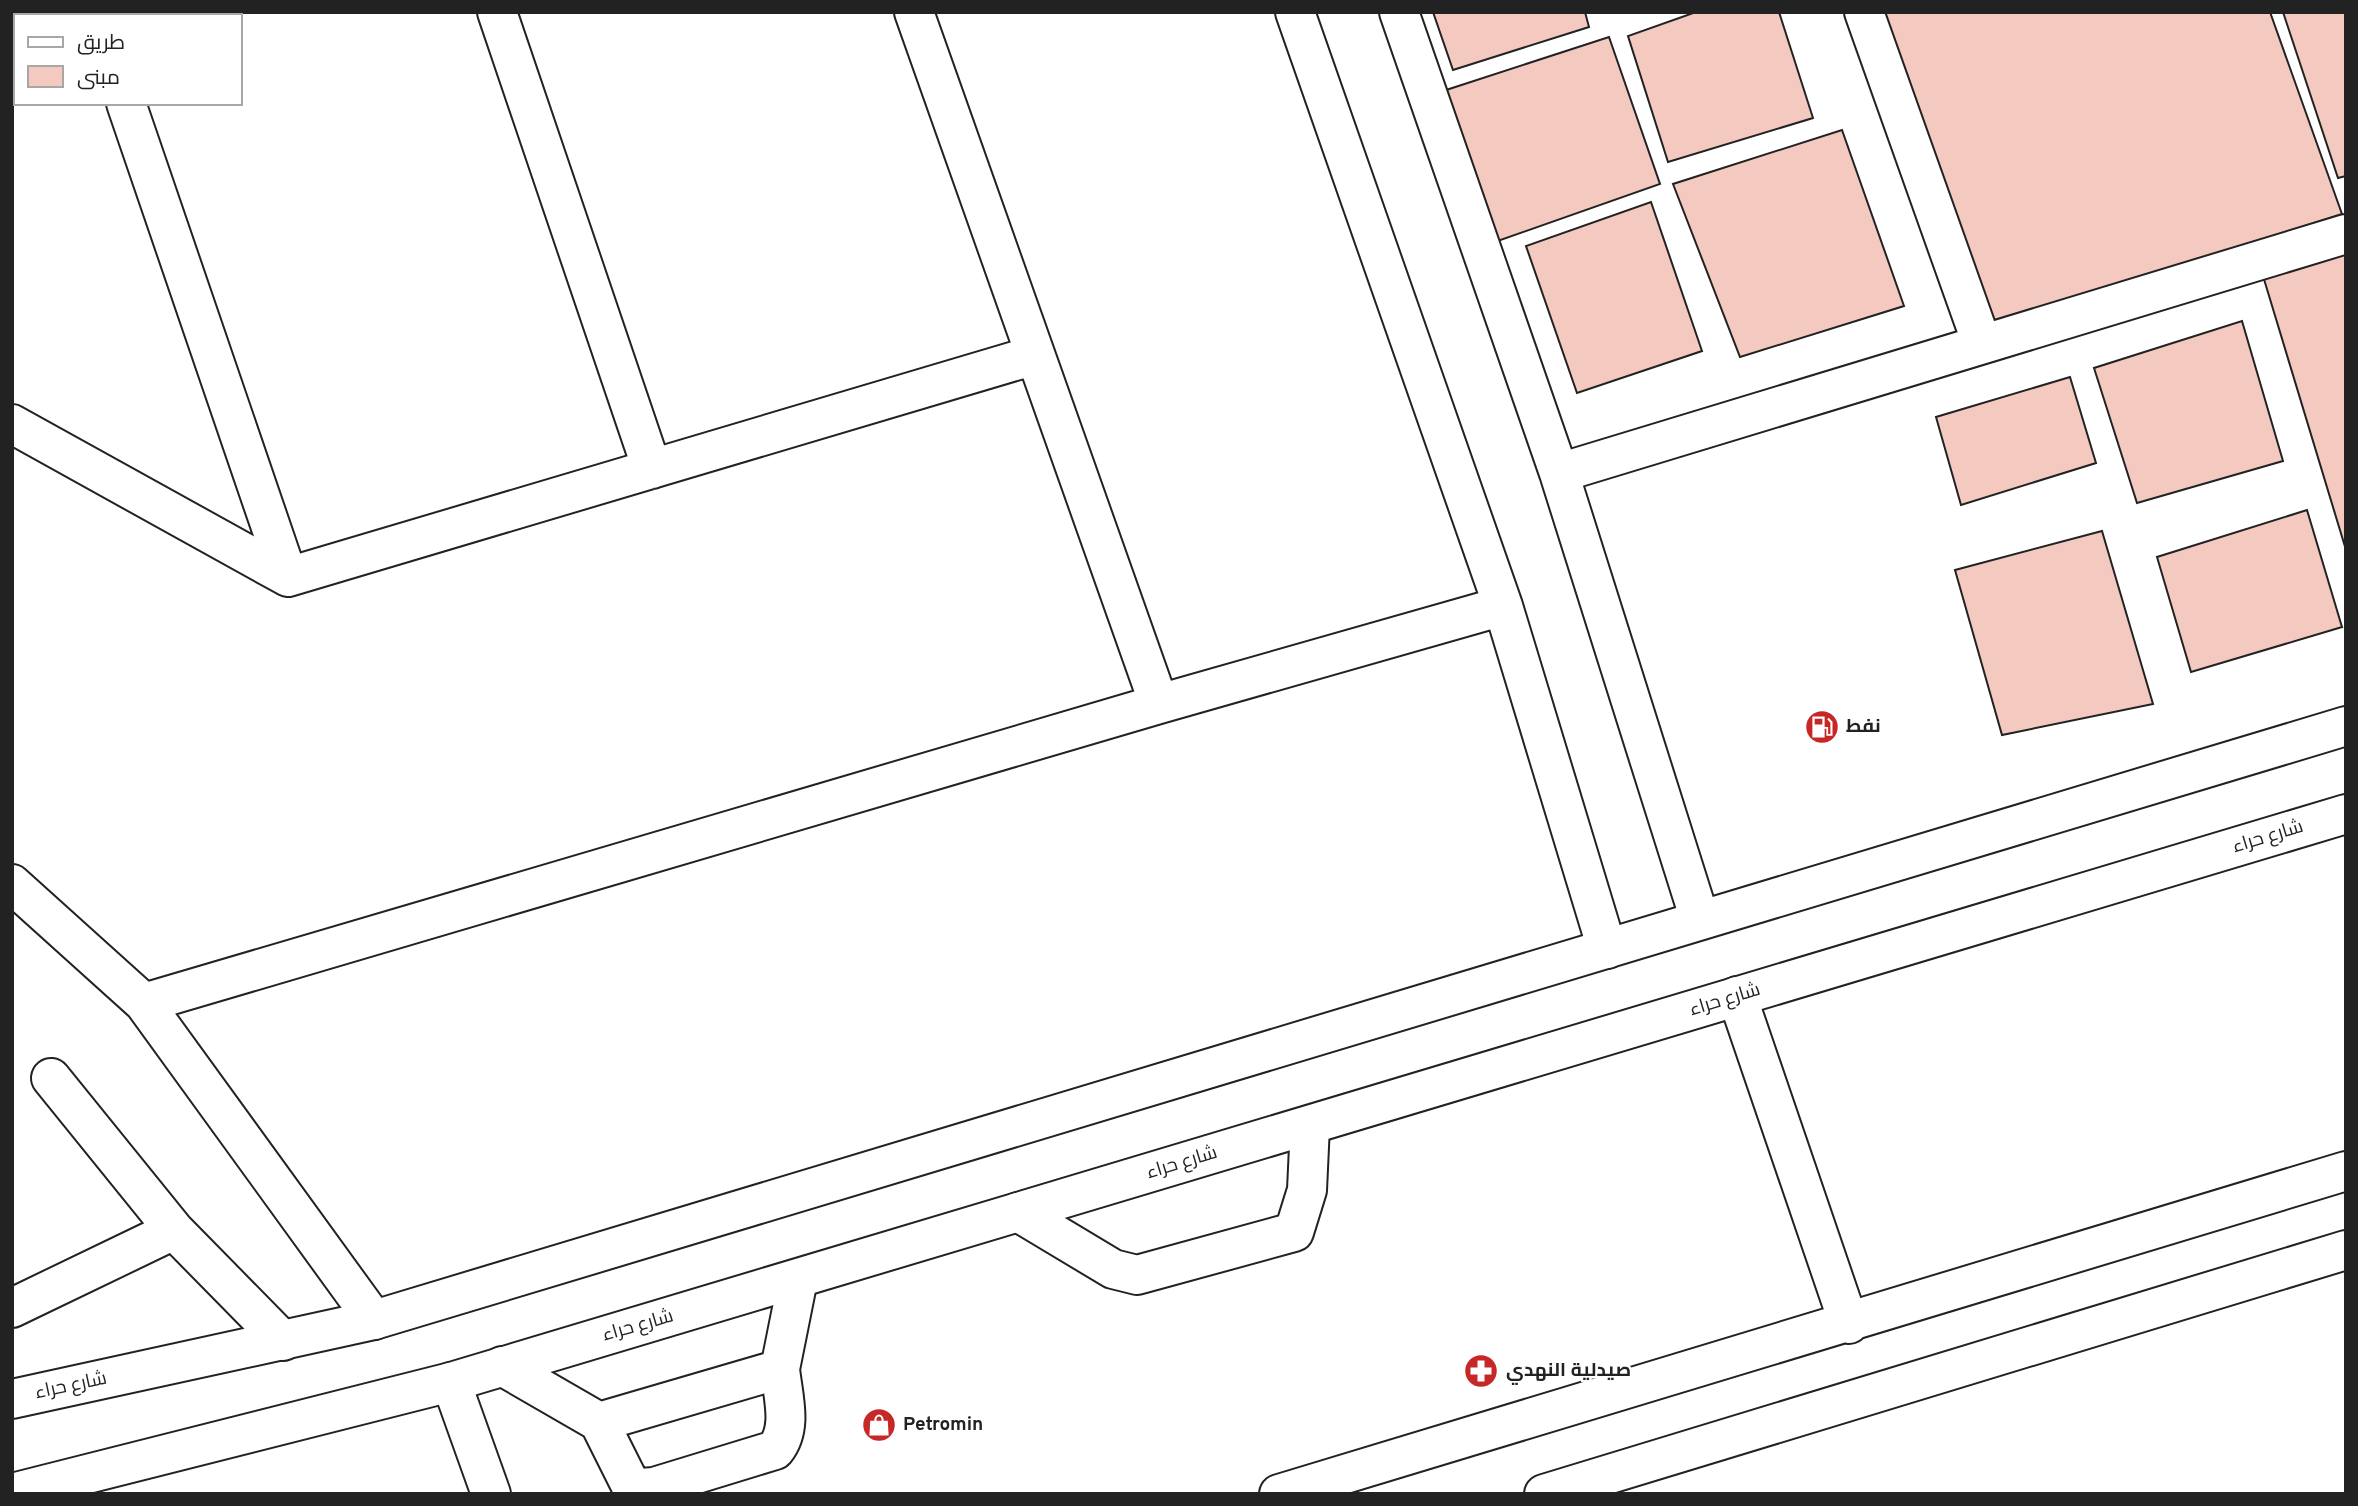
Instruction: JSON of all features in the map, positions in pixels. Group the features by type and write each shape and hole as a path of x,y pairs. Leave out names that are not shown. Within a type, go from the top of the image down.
{"street":[{"path":"497,12 652,469"},
{"path":"914,12 1159,704"},
{"path":"1295,12 1503,606 1607,948"},
{"path":"1399,12 1559,473 1700,920"},
{"path":"1864,12 1982,344"},
{"path":"128,105 288,577"},
{"path":"1559,473 2346,234"},
{"path":"12,424 288,577 1035,355"},
{"path":"144,1003 1159,704 1503,606"},
{"name":"شارع حراء","path":"12,1399 374,1320 2346,726"},
{"name":"شارع حراء","path":"19,1493 451,1382 2346,814"},
{"path":"12,884 144,1003 374,1320"},
{"path":"1737,996 1849,1324"},
{"path":"51,1078 174,1230 283,1341"},
{"path":"1018,1212 1113,1269 1137,1275 1294,1232 1307,1190 1310,1125"},
{"path":"1279,1494 1849,1324 2346,1171"},
{"path":"12,1308 174,1230"},
{"path":"1544,1494 2346,1250"},
{"path":"502,1366 598,1422 630,1484 640,1488 654,1487 775,1450 785,1438 780,1369 798,1279"},
{"path":"598,1422 780,1369"},
{"path":"451,1382 491,1494"}],"building":[{"path":"1433,12 1585,12 1589,27 1453,70"},
{"path":"1696,12 1779,12 1813,118 1668,162 1628,36"},
{"path":"1882,12 2270,12 2342,214 1995,324"},
{"path":"2283,12 2346,12 2346,176 2338,178"},
{"path":"1609,37 1660,184 1492,243 1437,93"},
{"path":"1842,130 1904,306 1740,357 1673,184"},
{"path":"1651,202 1702,351 1577,393 1526,246"},
{"path":"2346,251 2346,550 2263,276"},
{"path":"2242,321 2283,461 2137,503 2094,368"},
{"path":"2070,377 2096,463 1961,505 1936,417"},
{"path":"2307,510 2342,627 2191,672 2157,557"},
{"path":"2102,531 2153,704 2002,735 1955,570"}],"place":[{"name":"نفط","path":"1822,727"},
{"name":"صيدلية النهدي","path":"1481,1371"},
{"name":"Petromin","path":"879,1425"}]}
